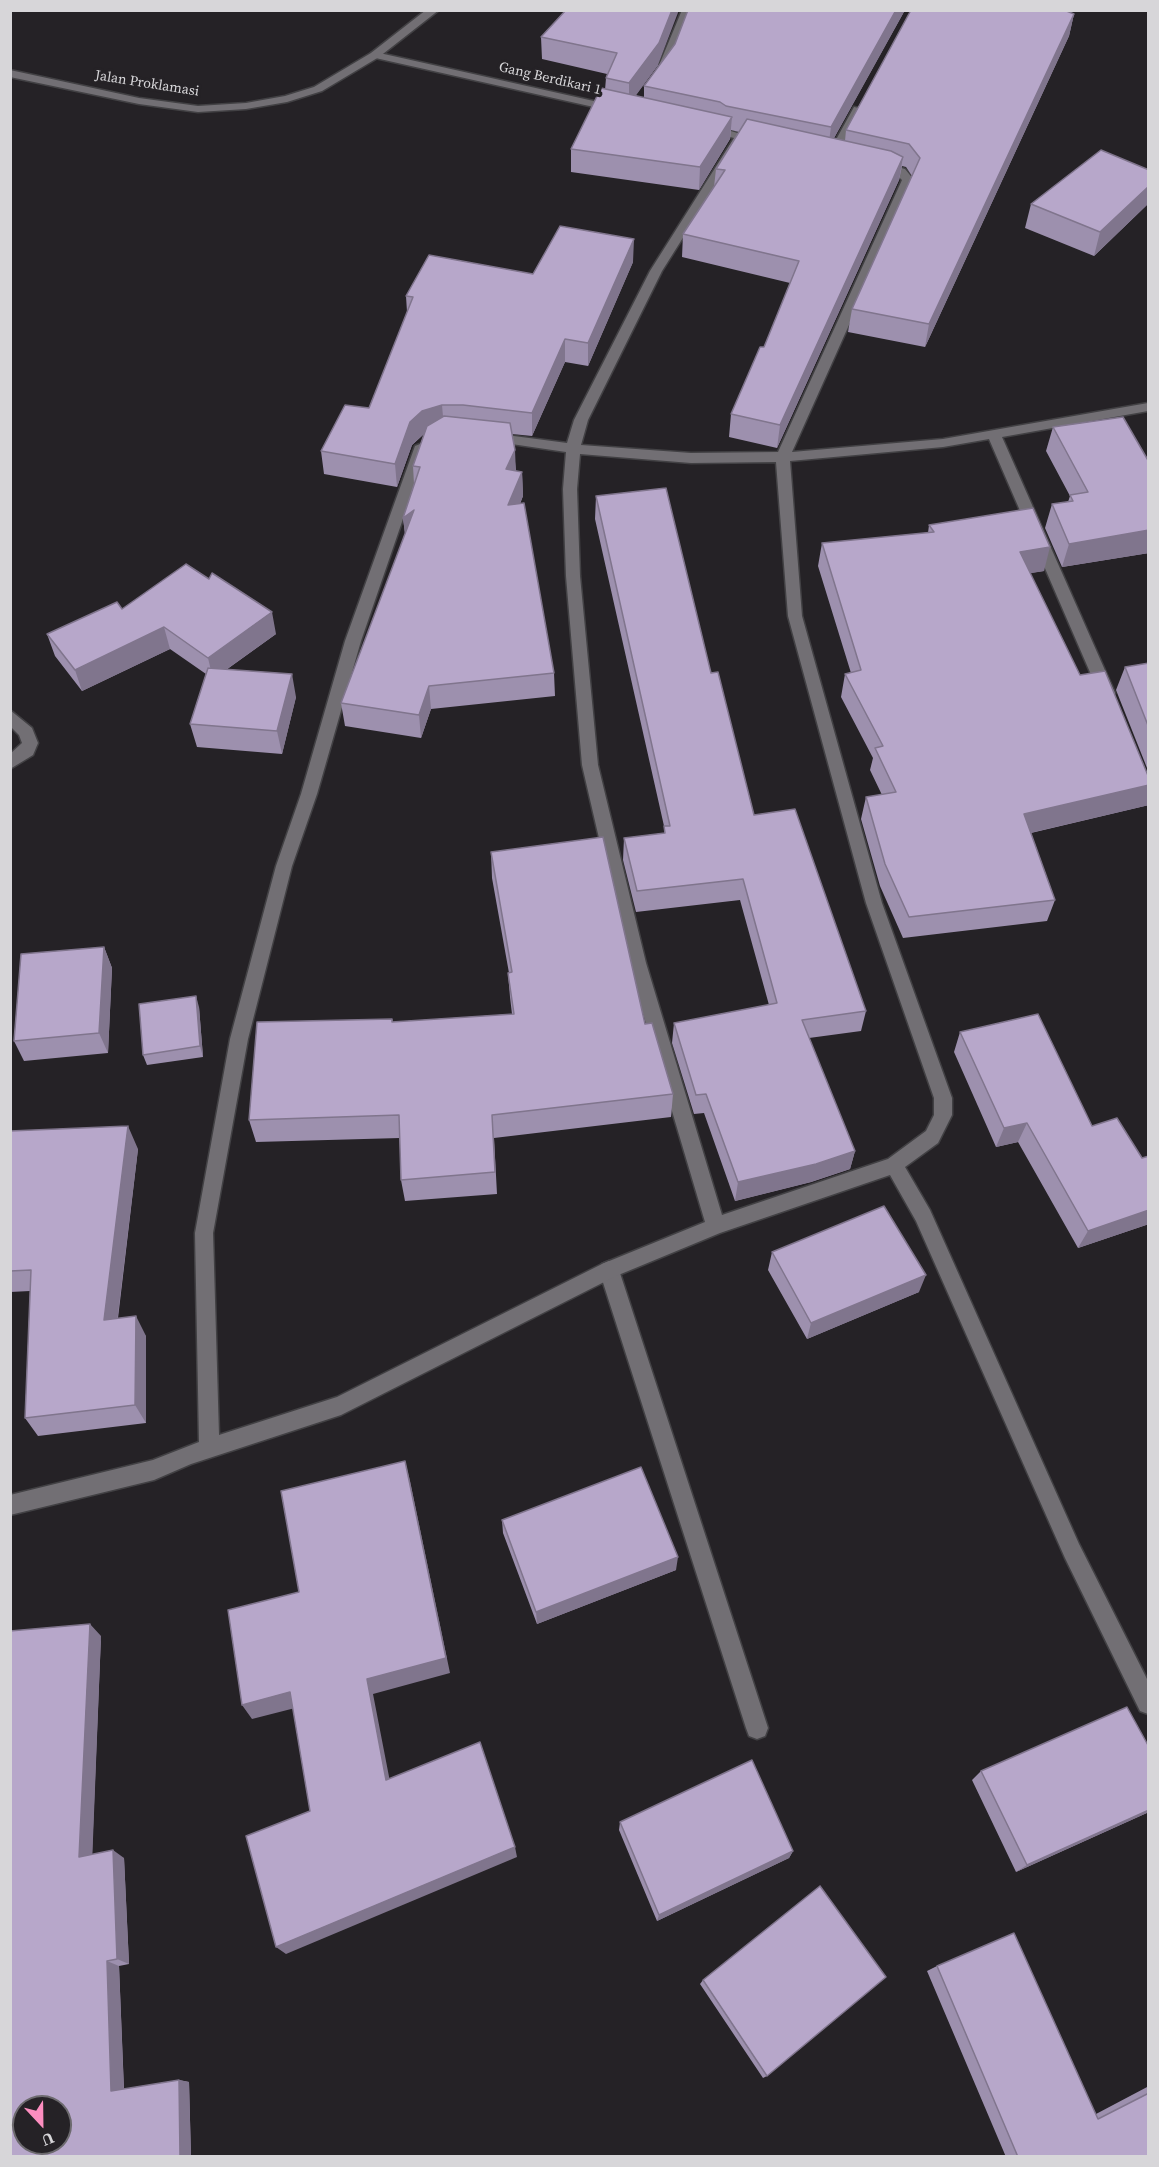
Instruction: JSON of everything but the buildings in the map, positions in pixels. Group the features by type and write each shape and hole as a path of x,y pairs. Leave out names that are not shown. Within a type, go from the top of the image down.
{"street":[{"name":"Jalan Proklamasi","path":"10,73 139,100 198,109 287,99 318,89 375,55 434,10"},
{"path":"652,85 666,66 688,10"},
{"name":"Gang Berdikari 1","path":"375,55 632,113"},
{"path":"833,156 864,98"},
{"path":"712,130 747,138 656,271 581,420 573,448 570,489 572,554 590,765 637,963 716,1226"},
{"path":"10,1505 154,1470 209,1448 341,1405 609,1270 716,1226 894,1165 932,1137 943,1115 943,1098 874,903 795,616 783,457 908,180 901,172 868,164"},
{"path":"476,435 573,448 691,458 783,457 944,442 1149,407"},
{"path":"994,434 1113,708"},
{"path":"209,1448 204,1233 238,1039 284,866 309,794 353,642 421,446 430,439"},
{"path":"10,716 26,732 30,743 27,751 10,763"},
{"path":"894,1165 922,1216 1072,1551 1149,1703"},
{"path":"609,1270 758,1728"}]}
